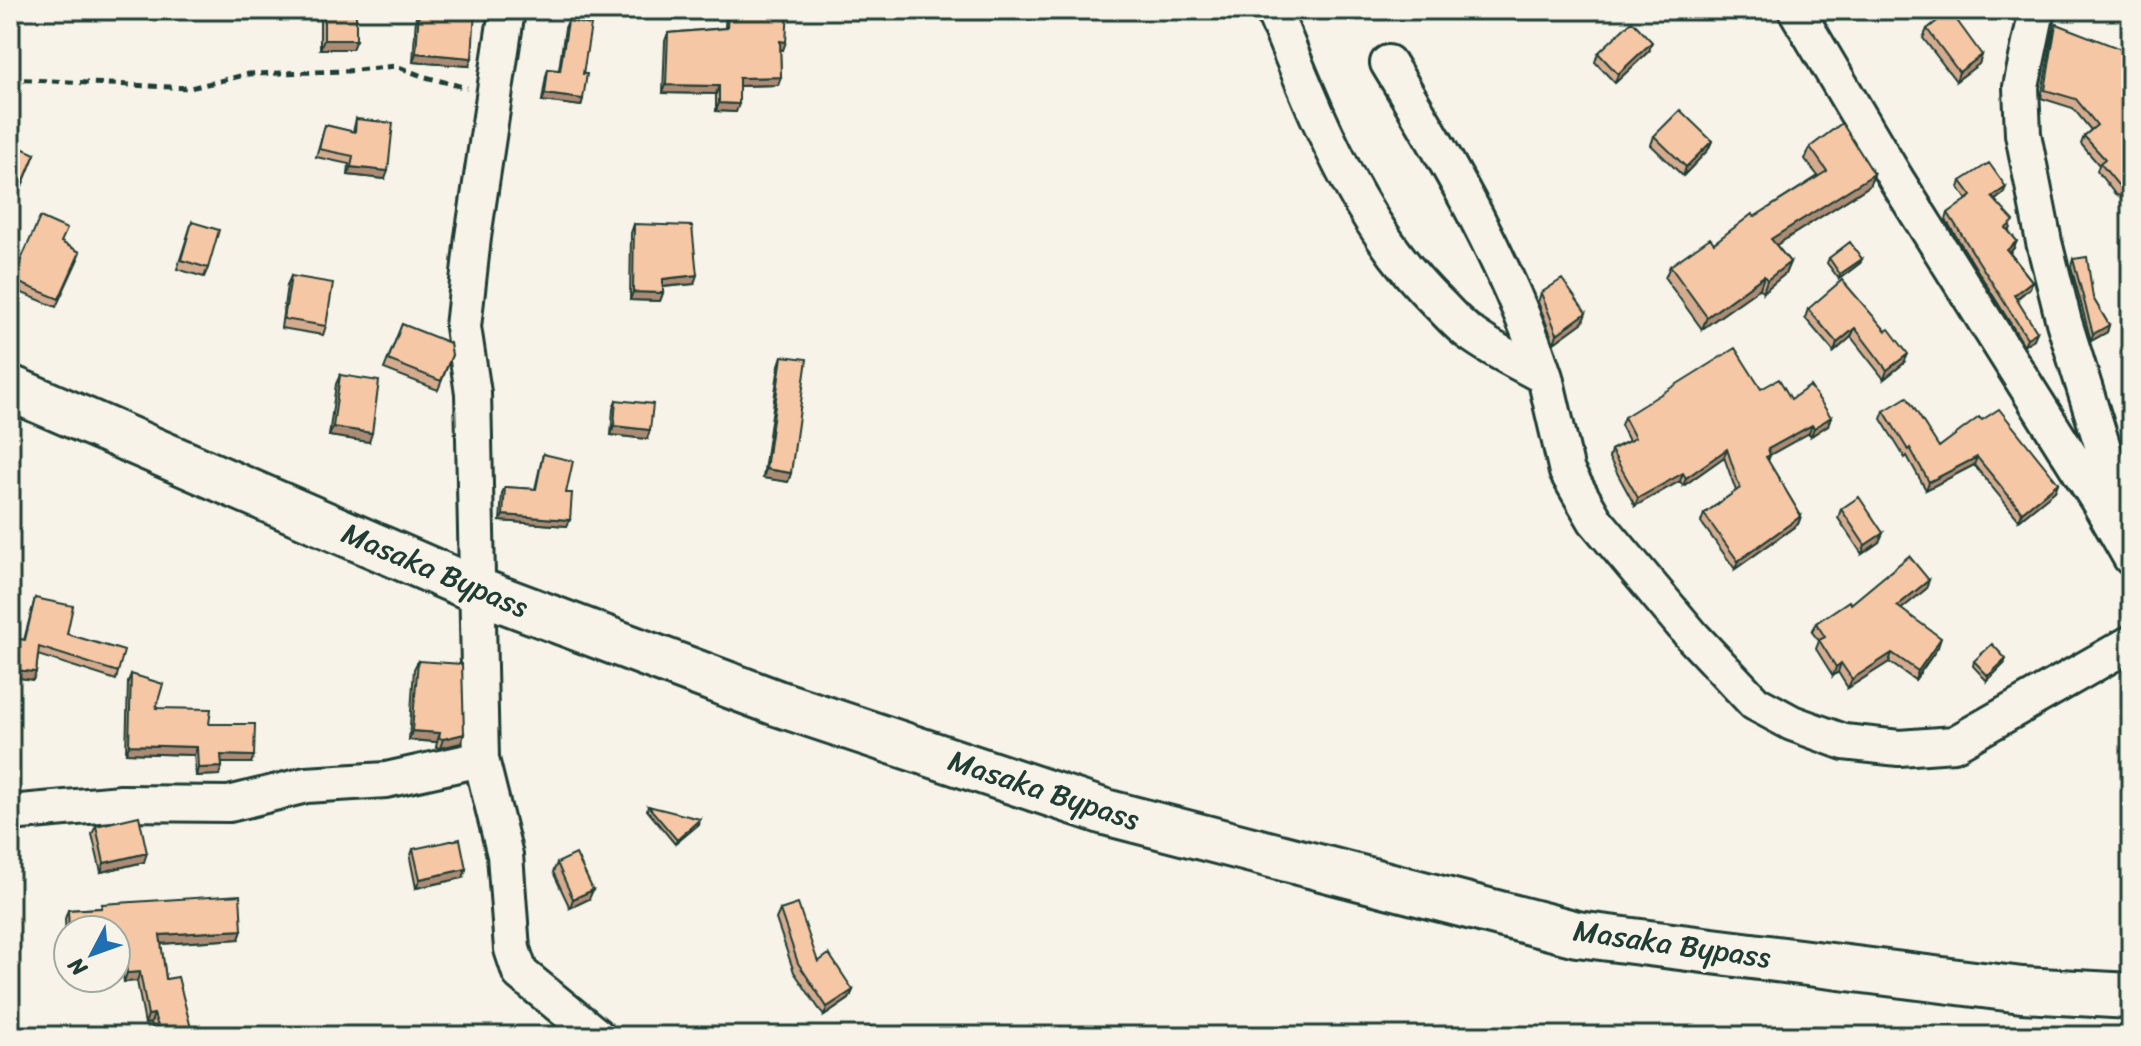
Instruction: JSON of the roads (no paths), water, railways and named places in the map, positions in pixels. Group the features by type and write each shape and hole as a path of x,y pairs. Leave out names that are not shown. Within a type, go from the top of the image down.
{"highway":[{"name":"Masaka Bypass","path":"10,388 479,591 777,703 1105,812 1577,934 2022,990 2131,996"}],"street":[{"path":"507,10 473,237 463,327 473,393 481,759 505,855 512,949 520,973 597,1036"},
{"path":"1273,10 1313,107 1361,208 1416,282 1468,332 1545,377"},
{"path":"1796,10 1896,179 2131,558"},
{"path":"2037,10 2021,87 2023,134 2044,242 2064,322 2131,533"},
{"path":"1388,63 1436,143 1493,249 1527,322 1545,377 1567,472 1595,520 1693,637 1755,703 1792,723 1844,742 1899,748 1954,744 2131,643"},
{"path":"10,813 121,803 229,804 306,785 386,780 481,759"}]}
